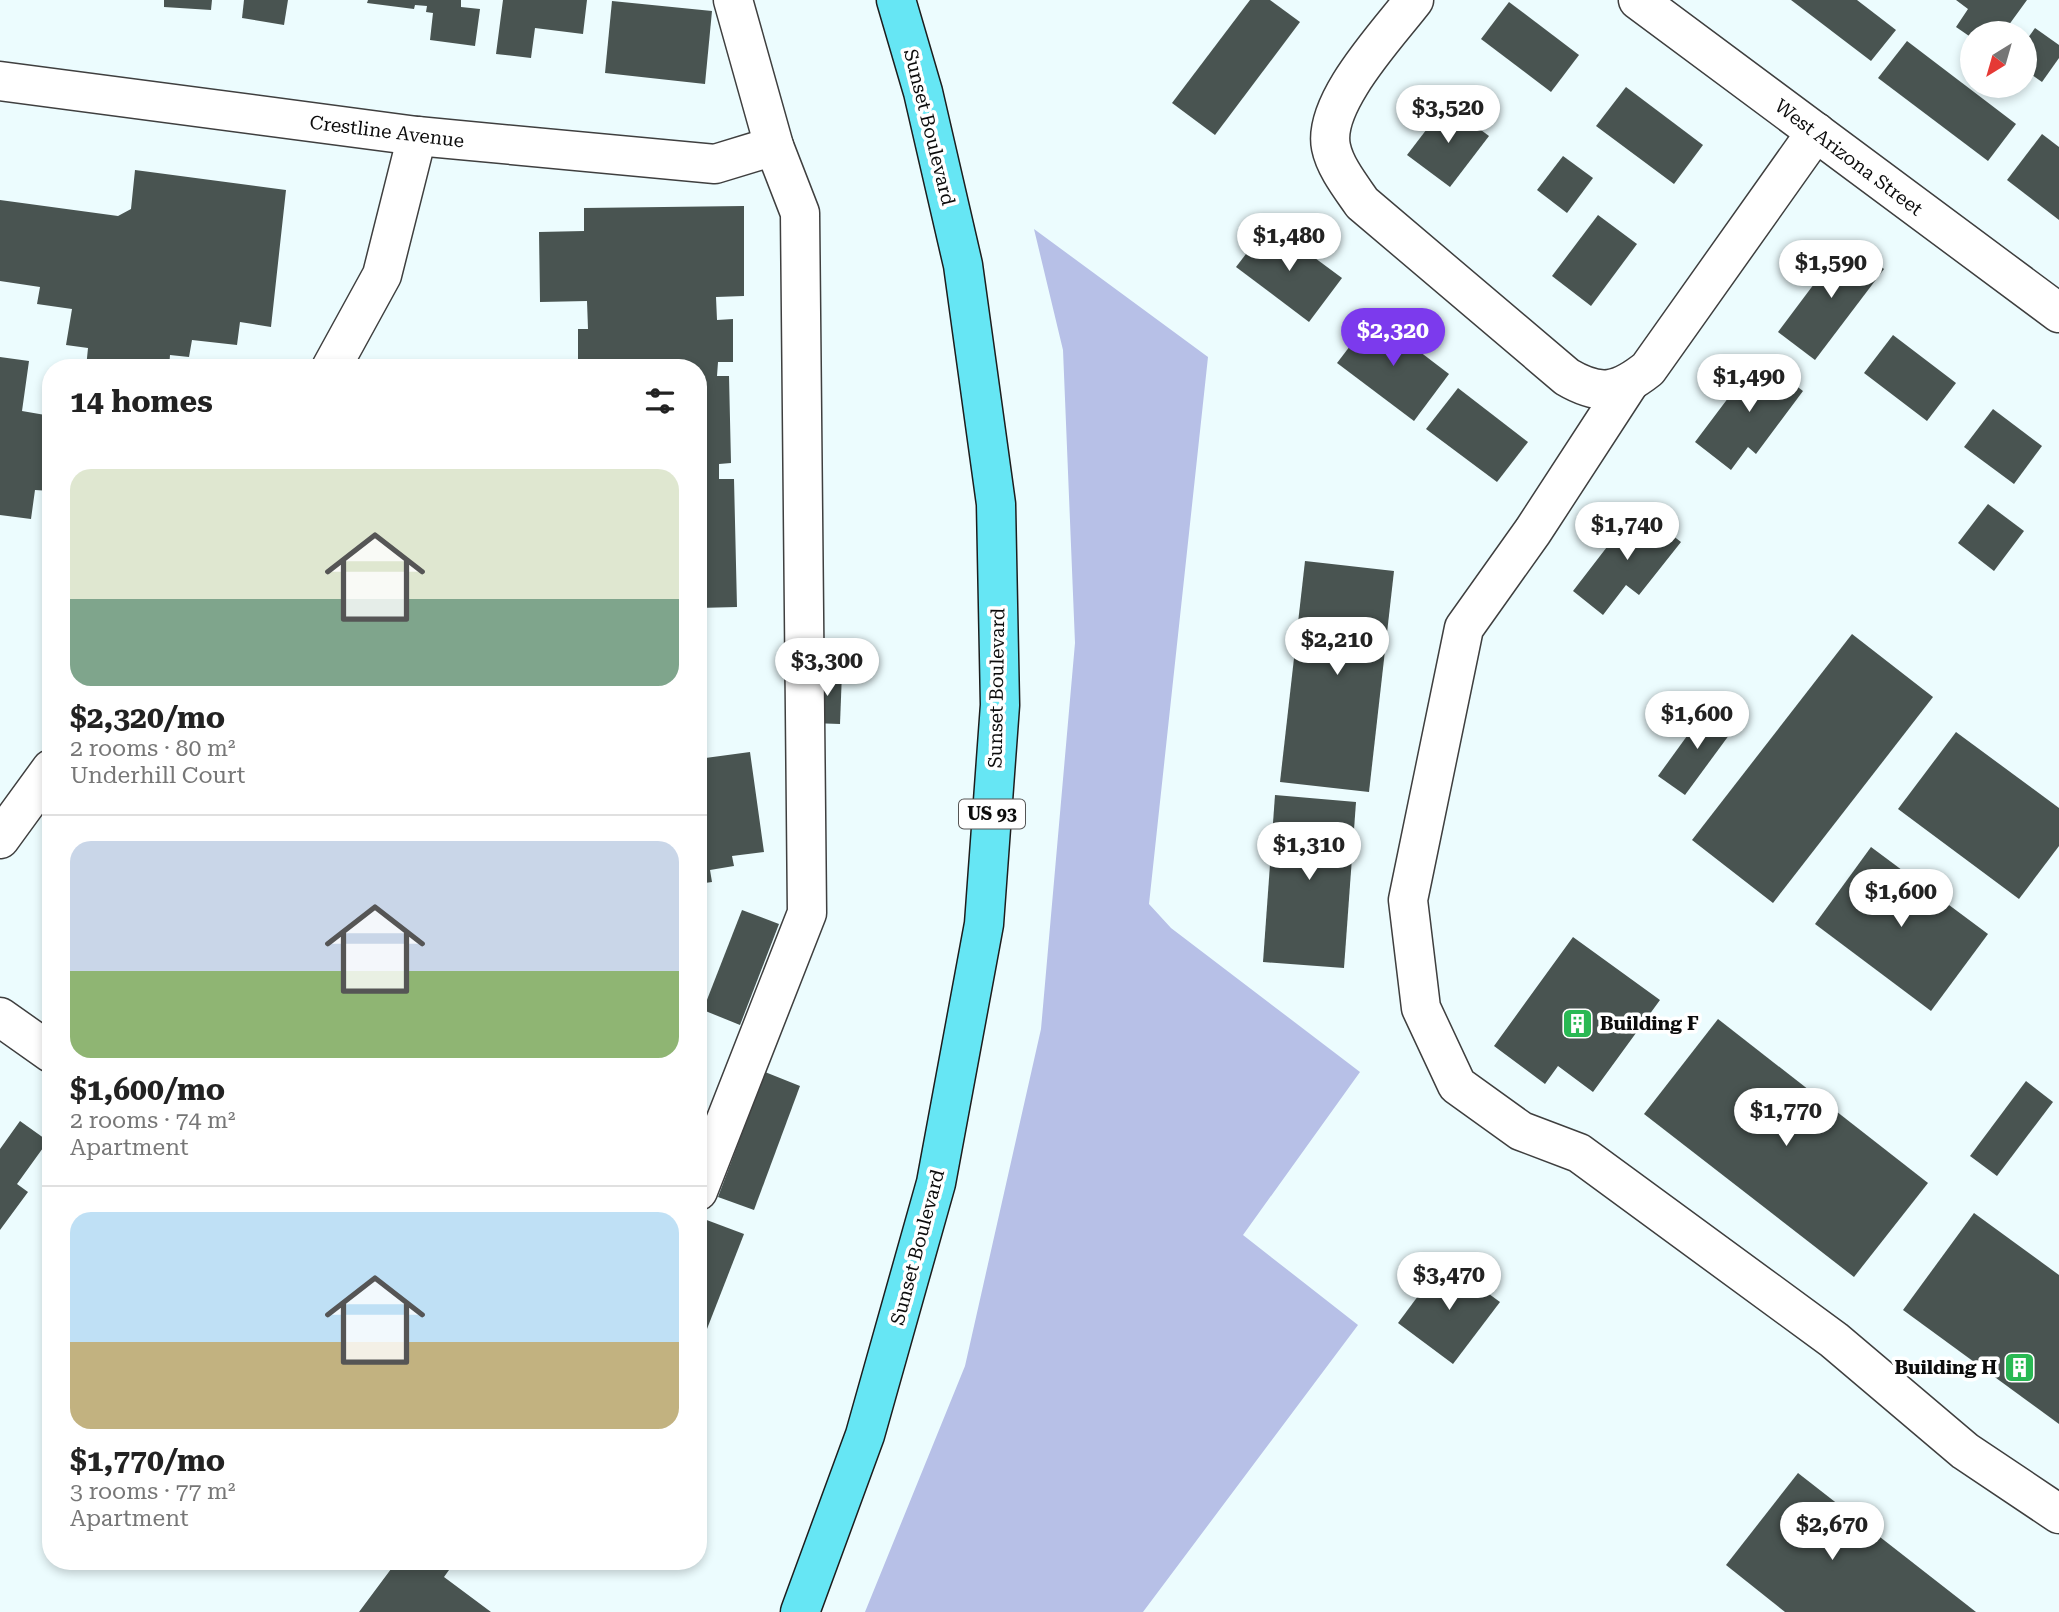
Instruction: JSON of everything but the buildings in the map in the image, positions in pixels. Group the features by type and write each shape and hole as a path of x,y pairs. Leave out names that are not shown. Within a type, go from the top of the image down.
{"main road":[{"name":"Sunset Boulevard","path":"800,1612 865,1435 936,1183 984,924 1000,705 996,505 963,265 923,92 897,0"}],"street":[{"path":"707,1168 807,913 800,212 774,146 733,0"},
{"path":"1414,0 1343,93 1333,117 1331,146 1345,179 1362,203 1567,377 1583,387 1604,391 1628,385"},
{"name":"West Arizona Street","path":"1638,0 2059,313"},
{"name":"Crestline Avenue","path":"0,81 417,136 715,163 774,146"},
{"path":"1815,132 1648,369 1628,385 1533,531 1464,628 1408,900 1421,1007 1457,1085 1521,1131 1579,1153 1834,1340 1965,1451 2059,1514"},
{"path":"336,359 382,275 417,136"},
{"path":"0,839 42,781"},
{"path":"0,1017 42,1047"}],"shaded area":[{"path":"1034,229 1208,357 1149,904 1171,928 1360,1072 1243,1235 1358,1325 1143,1612 865,1612 965,1366 1041,1029 1075,643 1063,350"}],"place":[{"name":"Building F","path":"1577,1023"},
{"name":"Building H","path":"2020,1367"}]}
